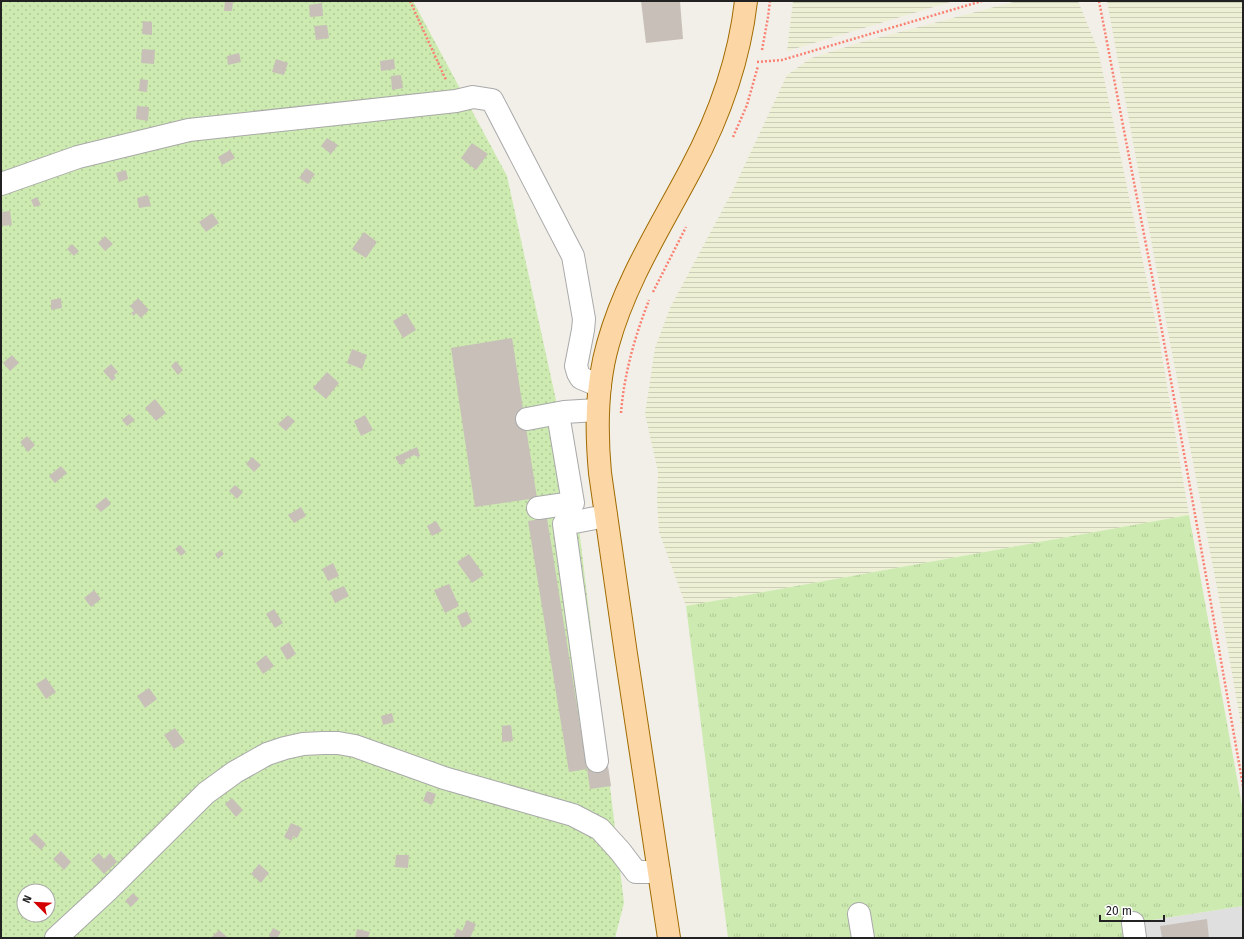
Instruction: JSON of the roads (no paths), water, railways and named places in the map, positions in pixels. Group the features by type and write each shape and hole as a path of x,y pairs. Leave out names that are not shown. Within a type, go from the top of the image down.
{"main road":[{"path":"669,938 606,516 598,450 597,410 608,344 627,292 649,246 692,168 724,96 736,61 746,1"}],"street":[{"path":"1,184 78,156 189,130 456,101 473,97 492,100 573,256 584,319 583,330 576,358 576,366 578,373 582,378 600,386"},
{"path":"583,330 608,344"},
{"path":"527,418 597,410"},
{"path":"538,508 573,503 558,414"},
{"path":"597,761 564,524 606,516"},
{"path":"56,938 107,891 206,793 235,772 267,754 303,744 338,743 355,746 444,778 572,815 600,829 620,850 636,872 659,872"},
{"path":"859,914 863,938"}]}
